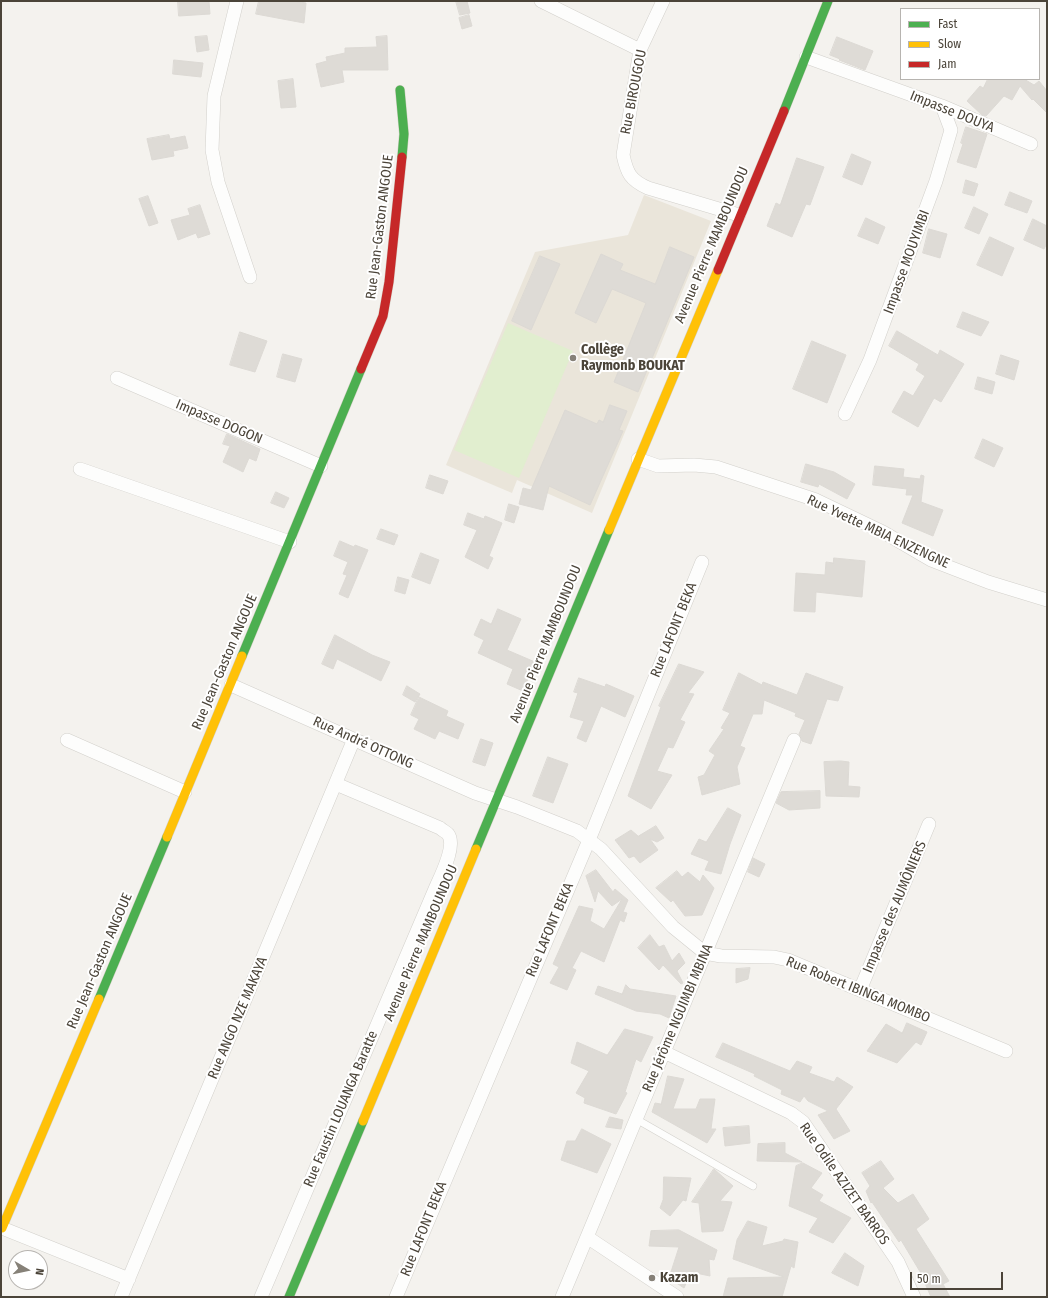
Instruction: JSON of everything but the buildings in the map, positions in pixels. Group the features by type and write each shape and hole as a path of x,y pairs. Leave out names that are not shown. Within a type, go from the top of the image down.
{"street":[{"path":"237,1 214,96 212,150 218,182 250,277"},
{"path":"541,1 640,50"},
{"name":"Rue BIROUGOU","path":"663,1 640,50 623,155 626,171 637,183 648,188 739,214"},
{"name":"Avenue Pierre MAMBOUNDOU","path":"289,1297 828,1"},
{"name":"Impasse DOUYA","path":"806,57 942,106 1031,144"},
{"name":"Rue Jean-Gaston ANGOUE","path":"2,1227 231,685 383,316 389,282 404,134 400,90"},
{"name":"Impasse MOUYIMBI","path":"845,414 872,353 936,181 951,130 942,106"},
{"name":"Impasse DOGON","path":"117,378 321,466"},
{"name":"Rue Yvette MBIA ENZENGNE","path":"638,458 658,466 694,465 716,467 816,500 883,532 927,558 988,582 1047,600"},
{"path":"80,470 290,542"},
{"name":"Rue LAFONT BEKA","path":"396,1297 589,840 702,562"},
{"name":"Rue André OTTONG","path":"231,685 496,800"},
{"name":"Rue ANGO NZE MAKAYA","path":"121,1297 354,739"},
{"path":"67,740 185,792"},
{"name":"Rue Jérôme NGUIMBI MBINA","path":"562,1297 794,740"},
{"name":"Rue Faustin LOUANGA Baratte","path":"261,1297 448,858 451,843 448,834 440,828 336,784"},
{"path":"496,800 577,831 601,849 673,927 705,953"},
{"name":"Impasse des AUMÔNIERS","path":"860,990 929,824"},
{"name":"Rue Robert IBINGA MOMBO","path":"705,953 721,956 774,957 788,960 1006,1051"},
{"name":"Rue Odile AZIZET BARROS","path":"664,1052 791,1114 803,1122 898,1262 914,1297"},
{"path":"2,1227 129,1279"},
{"path":"587,1238 677,1297"}],"lane":[{"path":"636,1119 753,1186"}],"shaded area":[{"name":"Collège Raymonb BOUKAT","path":"644,195 711,221 592,513 517,480 512,493 446,465 535,252 628,235"}],"green space":[{"path":"508,323 573,351 519,478 454,450"}],"traffic: fast":[{"path":"784,111 828,1"},
{"path":"400,90 404,134 402,157"},
{"path":"242,656 361,369"},
{"path":"476,849 609,530"},
{"path":"99,999 167,837"},
{"path":"289,1297 363,1121"}],"traffic: slow":[{"path":"609,530 718,270"},
{"path":"167,837 242,656"},
{"path":"363,1121 476,849"},
{"path":"1,1227 2,1228 99,999"}],"traffic: jam":[{"path":"718,270 784,111"},
{"path":"361,369 383,316 389,282 402,157"}],"place":[{"name":"Collège Raymonb BOUKAT","path":"573,358"},
{"name":"Kazam","path":"652,1278"}]}
